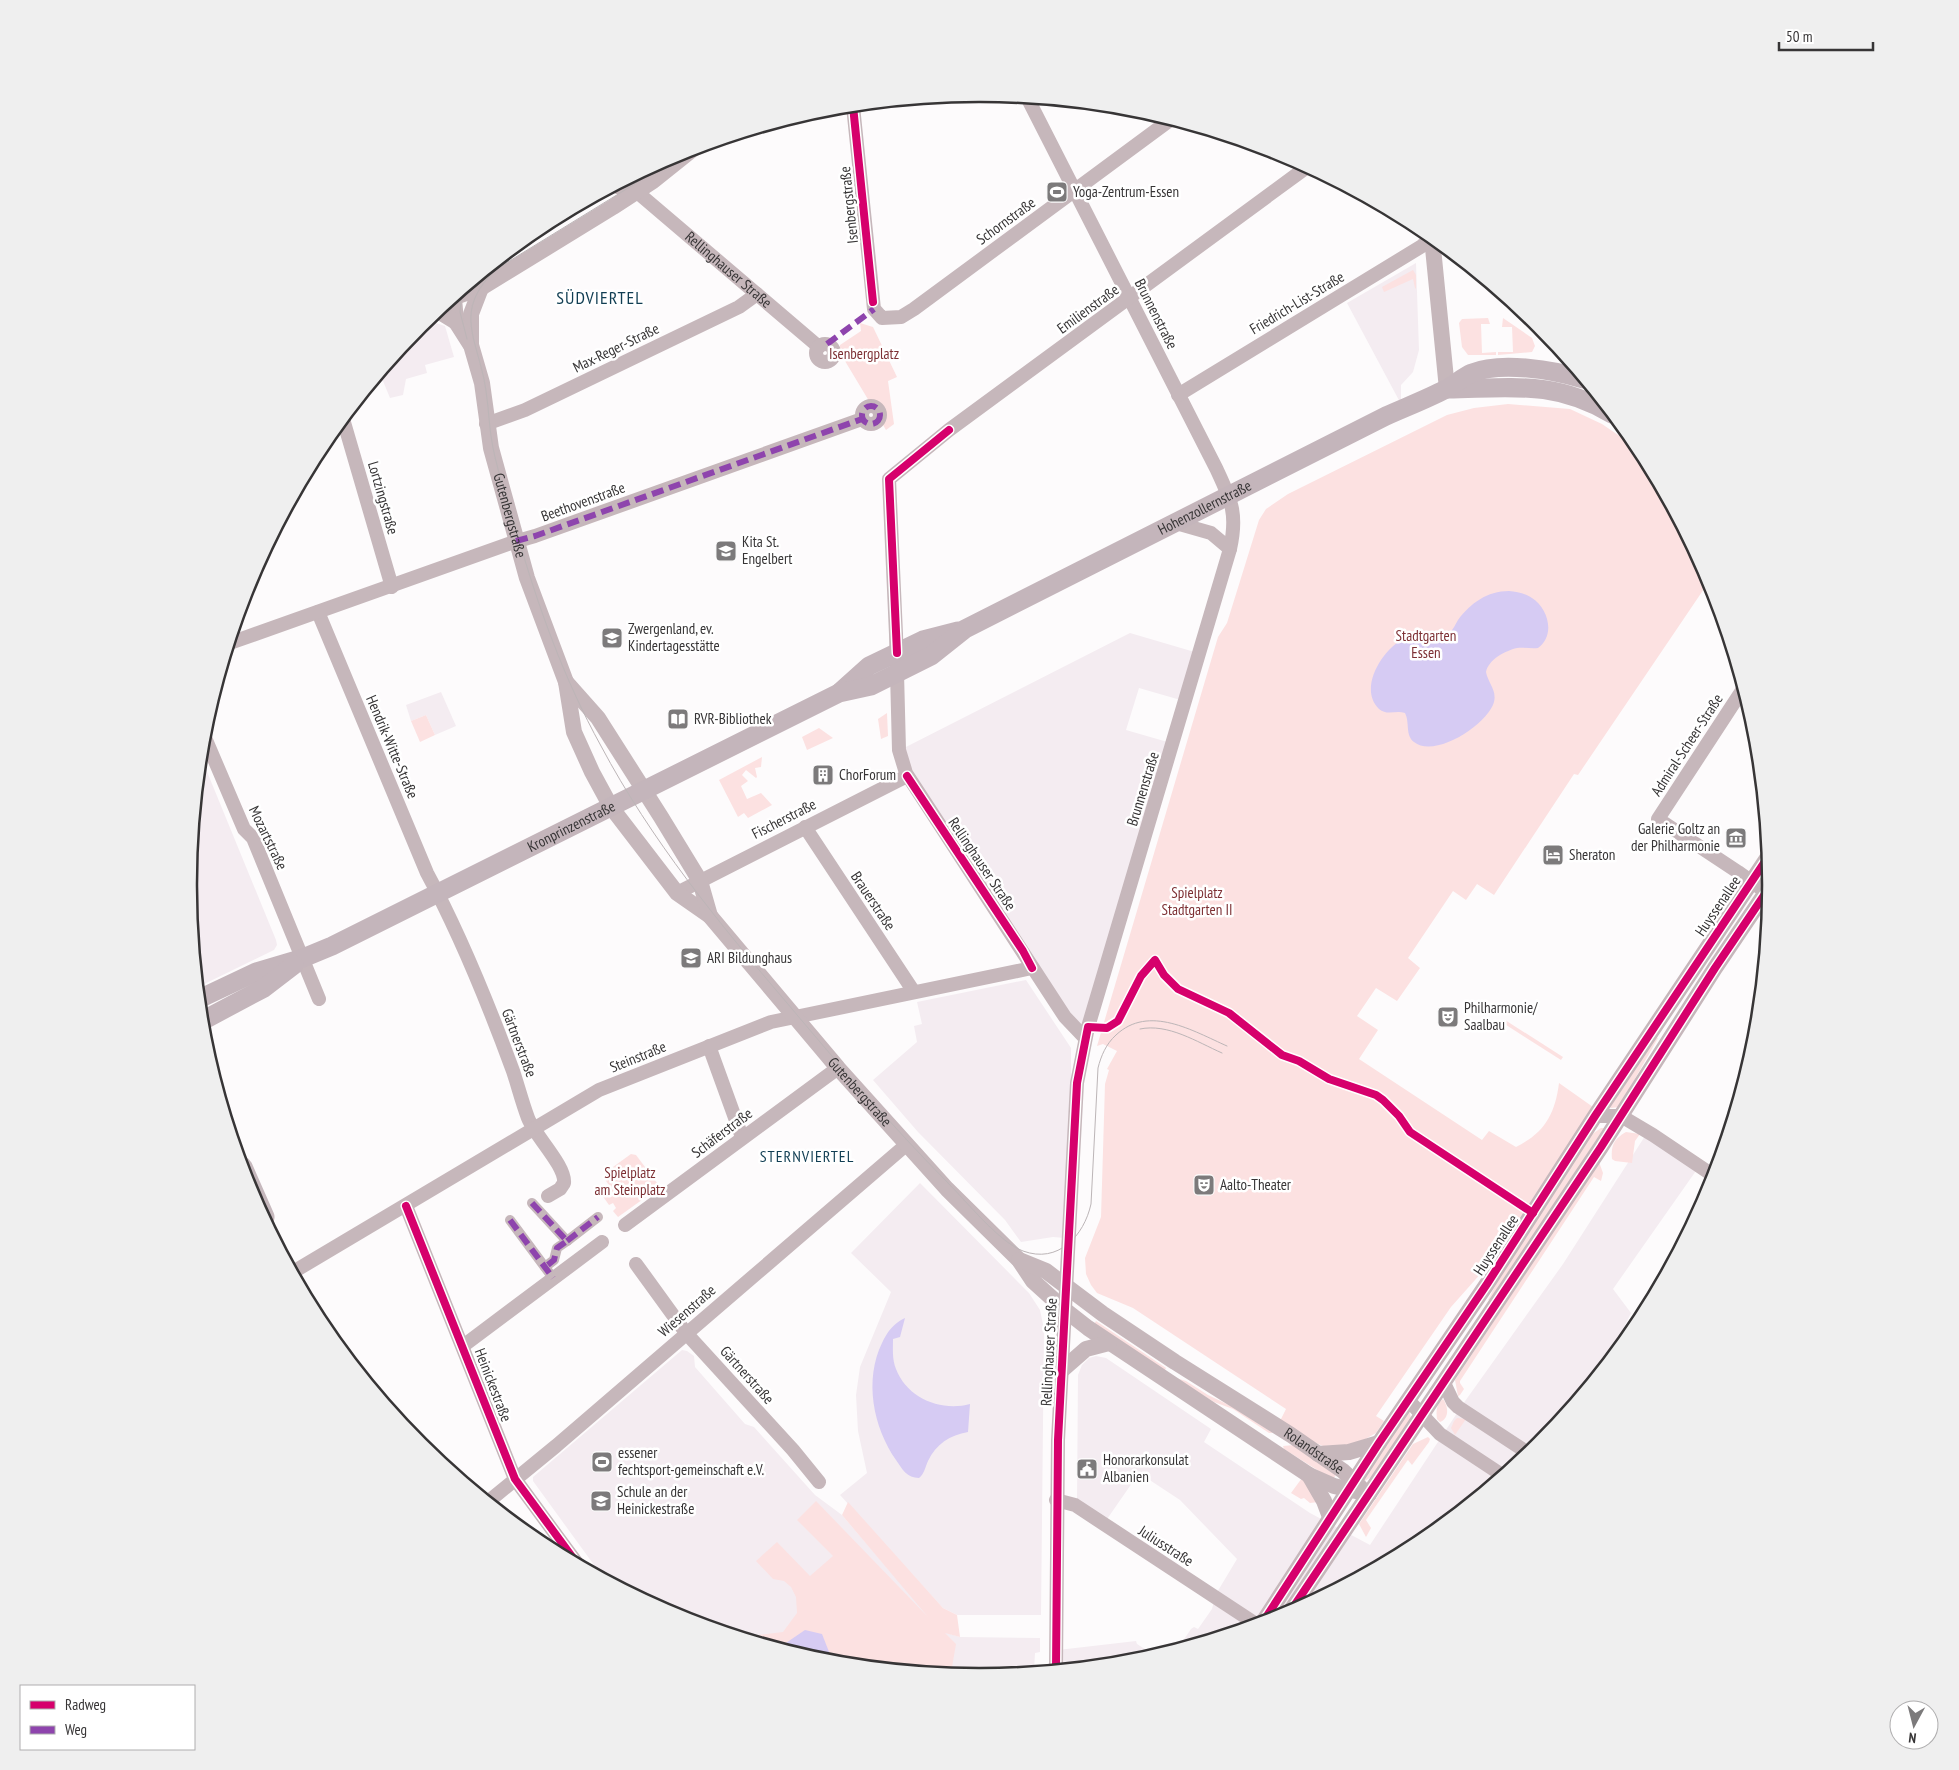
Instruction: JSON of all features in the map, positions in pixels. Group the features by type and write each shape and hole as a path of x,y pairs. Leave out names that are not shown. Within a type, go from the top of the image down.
{"main road":[{"name":"Hohenzollernstraße","path":"897,673 931,656 965,630 1386,416 1446,389 1472,373 1495,369 1534,369 1575,377"},
{"name":"Hohenzollernstraße","path":"1446,389 1517,386 1543,388 1567,394 1598,406"},
{"name":"Hohenzollernstraße","path":"897,653 923,640 965,630"},
{"name":"Kronprinzenstraße","path":"839,693 869,666 897,653"},
{"name":"Kronprinzenstraße","path":"205,996 256,972 303,958 438,893 839,693 871,686 897,673"},
{"name":"Kronprinzenstraße","path":"209,1017 264,988 303,958"}],"street":[{"name":"Brunnenstraße","path":"1031,104 1229,496 1234,522 1230,549 1085,1038"},
{"name":"Isenbergstraße","path":"854,113 874,310 882,318"},
{"name":"Schornstraße","path":"882,318 902,317 914,309 1163,125"},
{"name":"Emilienstraße","path":"889,479 949,430 1301,172"},
{"path":"470,292 481,288 649,176"},
{"name":"Rellinghauser Straße","path":"634,185 819,347"},
{"name":"Friedrich-List-Straße","path":"1178,395 1426,243"},
{"path":"1433,247 1446,389"},
{"name":"Gutenbergstraße","path":"471,345 471,314 481,288"},
{"name":"Max-Reger-Straße","path":"486,424 507,418 543,402 739,307 757,294"},
{"name":"Gutenbergstraße","path":"455,306 456,322"},
{"name":"Gutenbergstraße","path":"444,315 456,322 471,345 482,382 490,448 534,598 566,682 574,732 592,772 611,806 677,893 710,916 838,1068 906,1145 1019,1260"},
{"name":"Beethovenstraße","path":"237,641 862,419"},
{"name":"Lortzingstraße","path":"345,427 392,587"},
{"name":"Rellinghauser Straße","path":"889,479 897,653 898,750 907,776 1065,1017 1085,1038 1077,1083 1064,1310 1056,1500 1056,1664"},
{"path":"1176,523 1211,533 1230,549"},
{"name":"Hendrik-Witte-Straße","path":"318,612 427,873 438,893"},
{"name":"Gutenbergstraße","path":"566,682 598,718 644,790 700,881 710,916"},
{"name":"Admiral-Scheer-Straße","path":"1738,696 1658,819 1752,881"},
{"name":"Mozartstraße","path":"209,748 244,829 253,838 303,958"},
{"name":"Fischerstraße","path":"677,893 907,776"},
{"name":"Brauerstraße","path":"805,827 914,992"},
{"name":"Huyssenallee","path":"1270,1611 1351,1485 1487,1284 1595,1116 1761,867"},
{"path":"1752,881 1762,886"},
{"name":"Gärtnerstraße","path":"438,893 448,911 474,974 513,1072 529,1120 562,1170 565,1178 560,1189 548,1196"},
{"path":"1299,1599 1621,1116 1761,899"},
{"path":"303,958 319,999"},
{"name":"Steinstraße","path":"298,1269 599,1090 771,1022 1032,968"},
{"path":"709,1046 742,1137"},
{"name":"Schäferstraße","path":"625,1225 838,1068"},
{"path":"1595,1116 1621,1116 1707,1171"},
{"name":"Wiesenstraße","path":"493,1498 556,1446 906,1145"},
{"path":"532,1203 567,1241"},
{"name":"Heinickestraße","path":"406,1206 515,1479 567,1550"},
{"path":"545,1267 554,1260 557,1248 598,1217"},
{"path":"510,1220 554,1278"},
{"path":"463,1346 602,1242"},
{"name":"Rolandstraße","path":"1019,1260 1046,1271 1103,1314 1175,1362 1292,1435 1344,1471 1351,1485"},
{"name":"Rolandstraße","path":"1019,1260 1033,1281 1064,1310 1110,1343 1309,1475 1351,1485 1369,1494"},
{"name":"Gärtnerstraße","path":"636,1264 686,1333 793,1450 819,1482"},
{"path":"1062,1370 1086,1349 1110,1343"},
{"path":"1444,1383 1453,1402 1458,1407 1521,1449"},
{"path":"1409,1401 1440,1434 1497,1471"},
{"path":"1271,1448 1292,1435"},
{"path":"1318,1454 1349,1452 1379,1443"},
{"path":"1309,1475 1324,1501 1330,1517"},
{"name":"Juliusstraße","path":"1056,1500 1075,1505 1249,1619"}],"shaded area":[{"path":"1416,263 1419,350 1413,372 1401,385 1401,404 1347,303"},
{"path":"436,323 445,326 454,357 425,365 427,373 406,379 403,395 390,398 383,381 381,382 391,369"},
{"path":"1509,591 1529,596 1538,602 1548,622 1547,636 1544,643 1538,648 1517,648 1508,651 1490,663 1486,672 1493,690 1494,702 1490,711 1472,729 1447,743 1435,746 1423,746 1414,742 1410,736 1405,713 1382,711 1373,701 1372,681 1381,661 1395,644 1410,635 1425,633 1439,636 1447,635 1474,603 1494,593"},
{"path":"1130,633 1198,653 1184,701 1139,688 1126,730 1171,743 1085,1033 1067,1015 900,750"},
{"path":"441,692 456,726 435,735 426,715 411,721 406,705"},
{"path":"206,769 276,940 277,945 274,950 204,984 197,885 199,834"},
{"path":"1026,980 1071,1048 1071,1113 1065,1238 1053,1237 1021,1242 1005,1220 918,1132 873,1080 917,1042 914,1026 922,1024 917,1002"},
{"path":"1647,1133 1698,1168 1613,1289 1631,1313 1622,1331 1568,1401 1533,1438 1456,1506 1414,1536 1371,1563 1326,1587 1279,1608 1231,1626 1183,1641 1191,1629 1194,1627 1198,1629 1212,1609 1216,1594 1237,1559 1180,1500 1139,1473 1105,1522 1077,1502 1078,1375 1082,1365 1089,1358 1096,1356 1106,1358 1211,1429 1204,1442 1310,1513 1370,1545 1463,1404 1563,1264"},
{"path":"920,1183 1029,1293 1040,1310 1044,1329 1041,1615 957,1615 943,1608 840,1495 867,1473 858,1431 856,1395 860,1367 891,1292 851,1253"},
{"path":"905,1318 900,1337 893,1339 894,1362 901,1379 917,1395 937,1404 959,1406 970,1404 968,1432 955,1435 939,1445 931,1455 919,1478 915,1478 905,1472 888,1447 877,1418 872,1388 876,1357 882,1343 894,1325"},
{"path":"682,1350 687,1351 694,1356 695,1367 745,1424 754,1427 815,1495 842,1515 944,1632 960,1637 1040,1638 1040,1652 1035,1653 1034,1666 980,1668 928,1666 877,1661 827,1652 777,1641 728,1626 680,1608 633,1587 595,1567 533,1481 533,1477"},
{"path":"805,1630 822,1634 829,1652 827,1652 786,1643"},
{"path":"1136,1641 1137,1644 1145,1649 1082,1661 1058,1663 1058,1650"}],"green space":[{"path":"1413,270 1416,275 1416,289 1413,279 1384,292 1382,287"},
{"path":"1488,318 1490,324 1481,324 1482,353 1496,352 1496,355 1468,355 1462,347 1459,323 1462,319"},
{"path":"1503,318 1532,338 1535,346 1532,352 1498,355 1498,352 1513,352 1512,327 1502,327"},
{"name":"Isenbergplatz","path":"860,323 873,327 897,377 888,381 894,424 886,430 883,425 884,412 877,403 869,401 839,351 840,345 861,331"},
{"name":"Stadtgarten Essen","path":"1508,404 1570,409 1602,424 1620,436 1657,494 1681,539 1703,590 1578,775 1574,774 1494,895 1477,884 1466,900 1453,891 1408,958 1420,968 1397,1001 1376,988 1357,1016 1378,1030 1359,1059 1482,1140 1489,1131 1516,1147 1526,1142 1547,1122 1555,1105 1559,1083 1593,1107 1491,1262 1451,1307 1376,1416 1384,1421 1376,1433 1355,1445 1323,1446 1309,1440 1280,1421 1286,1409 1133,1308 1097,1293 1091,1285 1086,1274 1085,1258 1101,1217 1105,1084 1109,1070 1107,1069 1117,1051 1103,1044 1097,1046 1218,637 1227,623 1259,520 1266,509 1288,494 1447,415 1474,408"},
{"path":"887,713 888,736 881,739 878,719"},
{"path":"426,715 435,735 420,742 411,721"},
{"path":"819,728 833,738 807,750 802,737"},
{"path":"762,757 761,767 755,768 757,777 746,770 742,775 748,781 741,786 747,799 761,793 772,805 748,818 744,813 738,817 719,780"},
{"path":"1736,883 1735,892 1711,929 1706,927"},
{"path":"1505,1020 1563,1057 1561,1060 1503,1023"},
{"path":"1656,1037 1658,1038 1619,1107 1611,1108 1610,1107"},
{"path":"1604,1128 1491,1301 1488,1300 1510,1257 1591,1135"},
{"path":"1626,1132 1640,1134 1635,1141 1632,1163 1612,1159 1614,1143"},
{"name":"Spielplatz am Steinplatz","path":"631,1154 636,1155 660,1187 618,1217 613,1211 616,1208 613,1203 609,1205 602,1195 611,1188 604,1178 613,1171 613,1167"},
{"path":"1599,1162 1603,1173 1601,1181 1594,1177 1460,1381 1464,1389 1458,1396 1455,1380"},
{"path":"1096,1321 1166,1368 1164,1372 1093,1326"},
{"path":"1173,1377 1186,1381 1208,1395 1229,1405 1273,1433 1269,1433 1233,1409 1214,1402"},
{"path":"1443,1399 1447,1415 1440,1422 1437,1419 1437,1411 1439,1403"},
{"path":"1409,1410 1412,1421 1375,1474 1365,1481 1363,1480"},
{"path":"1457,1418 1466,1419 1455,1435 1451,1428"},
{"path":"1428,1437 1430,1439 1429,1442 1412,1465 1408,1460 1366,1520 1371,1528 1366,1537 1359,1524 1413,1444"},
{"path":"1294,1445 1336,1474 1333,1480 1284,1449 1283,1446"},
{"path":"1302,1478 1318,1502 1310,1503 1304,1498 1301,1499 1291,1493"},
{"path":"816,1501 928,1617 842,1515 848,1502 943,1608 957,1615 960,1637 945,1633 956,1644 952,1667 877,1661 827,1652 758,1635 783,1632 797,1613 796,1597 791,1587 784,1581 773,1579 756,1561 777,1542 810,1576 833,1556 797,1520"}],"tram line":[{"path":"499,267 640,180"},
{"path":"497,269 483,284 475,298 471,312 471,327 483,373 495,459 534,588 553,642 575,695 601,746 641,814 687,879 761,973 906,1139 994,1231 1023,1251 1047,1254 1068,1244 1076,1236 1088,1216 1091,1204 1098,1068 1109,1042 1129,1026 1142,1022 1157,1021 1186,1028 1227,1046"},
{"path":"461,300 460,312 467,339"},
{"path":"1140,1029 1151,1028 1172,1031 1222,1053"}],"marked path":[{"path":"827,344 874,309"},
{"path":"867,406 875,406 880,411 880,415 878,422 867,424 862,419 862,411 867,406"},
{"path":"516,541 535,536 862,419"},
{"path":"532,1203 567,1241 557,1248 554,1260 545,1267"},
{"path":"567,1241 598,1217"},
{"path":"510,1220 553,1278"}],"cycle path":[{"path":"854,113 873,302"},
{"path":"897,653 889,479 949,430"},
{"path":"907,776 1023,951 1032,968"},
{"path":"1270,1611 1379,1443 1487,1284 1595,1116 1761,867"},
{"path":"1299,1599 1601,1147 1715,968 1761,899"},
{"path":"1056,1664 1058,1440 1077,1083 1088,1027 1107,1028 1118,1021 1141,976 1155,960 1164,975 1178,989 1229,1013 1282,1055 1299,1061 1329,1079 1376,1095 1399,1116 1410,1132 1533,1213"},
{"path":"406,1206 515,1479 567,1550"}],"place":[{"name":"Yoga-Zentrum-Essen","path":"1057,192"},
{"name":"Kita St. Engelbert","path":"726,551"},
{"name":"Zwergenland, ev. Kindertagesstätte","path":"612,638"},
{"name":"RVR-Bibliothek","path":"678,719"},
{"name":"ChorForum","path":"823,775"},
{"name":"Galerie Goltz an der Philharmonie","path":"1736,838"},
{"name":"Sheraton","path":"1553,855"},
{"name":"ARI Bildunghaus","path":"691,958"},
{"name":"Philharmonie/ Saalbau","path":"1448,1017"},
{"name":"Aalto-Theater","path":"1204,1185"},
{"name":"essener fechtsport-gemeinschaft e.V.","path":"602,1462"},
{"name":"Honorarkonsulat Albanien","path":"1087,1469"},
{"name":"Schule an der Heinickestraße","path":"601,1501"}],"district":[{"name":"SÜDVIERTEL","path":"600,298"},
{"name":"STERNVIERTEL","path":"807,1156"}],"park label":[{"name":"Spielplatz Stadtgarten II","path":"1197,902"}]}
